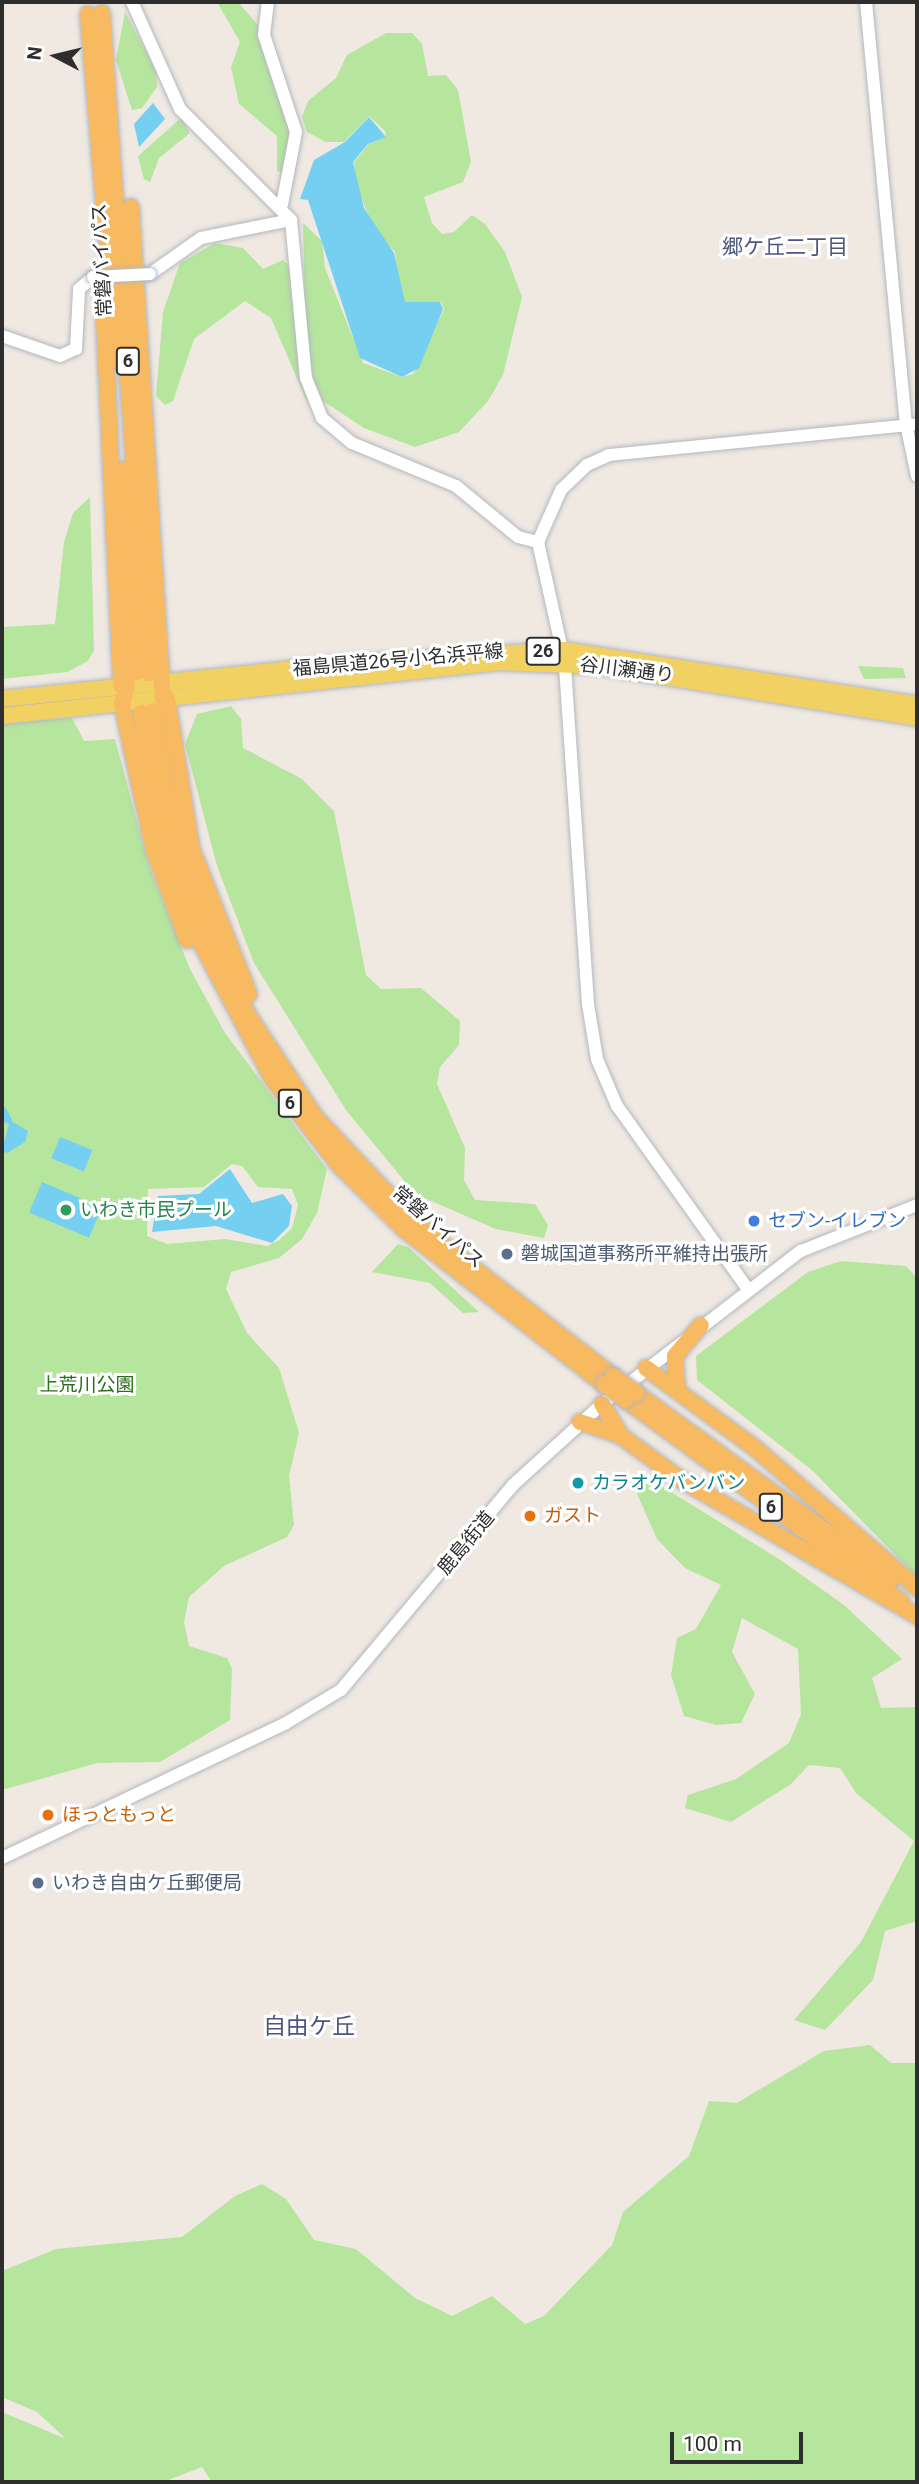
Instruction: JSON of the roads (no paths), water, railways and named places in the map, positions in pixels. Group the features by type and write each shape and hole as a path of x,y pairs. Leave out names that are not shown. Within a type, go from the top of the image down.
{"highway":[{"name":"常磐バイパス","path":"95,14 100,50 130,685"},
{"path":"100,50 130,685 169,900 200,969 236,1019"},
{"path":"100,50 130,197 159,700"},
{"name":"常磐バイパス","path":"159,700 173,870 236,1019 339,1165 431,1253 917,1598"},
{"name":"常磐バイパス","path":"159,700 166,792 194,895 248,1015 281,1068 354,1163 416,1224 608,1380"},
{"path":"677,1386 675,1356 701,1325"},
{"path":"646,1368 677,1386 917,1588"},
{"name":"常磐バイパス","path":"631,1396 917,1614"},
{"path":"602,1404 621,1436"},
{"path":"580,1422 621,1436 746,1519 917,1614"}],"main road":[{"name":"福島県道26号小名浜平線","path":"2,699 130,685 159,700 564,656 917,705"},
{"name":"谷川瀬通り","path":"564,656 917,718"},
{"name":"26","path":"2,716 130,685"}],"street":[{"path":"132,2 180,109 282,205 291,220 306,378 322,418 352,443 456,486 518,537 538,542"},
{"path":"268,2 264,35 296,132 282,205"},
{"path":"866,2 917,476"},
{"path":"2,335 60,356 76,349 79,289 93,278 150,274 201,238 291,220"},
{"path":"747,1288 617,1106 597,1059 588,1004 564,656 538,542 561,490 587,465 609,455 911,424"},
{"name":"鹿島街道","path":"2,1858 241,1746 341,1690 513,1485 580,1422 747,1288 831,1236 917,1205"}],"water":[{"path":"153,103 165,119 139,147 134,124"},
{"path":"369,117 386,137 368,144 353,162 364,208 394,253 405,302 440,302 443,309 419,368 402,377 360,358 308,200 300,199 314,160 345,142"},
{"path":"5,1106 13,1122 28,1131 25,1142 7,1153 2,1150 9,1124 2,1121"},
{"path":"60,1137 92,1150 84,1171 51,1158"},
{"path":"230,1169 252,1203 283,1194 292,1206 289,1226 272,1243 216,1226 152,1232 158,1196 199,1194"},
{"name":"いわき市民プール","path":"42,1182 102,1207 89,1238 29,1212"}],"place":[{"name":"いわき市民プール","path":"66,1210"},
{"name":"セブン-イレブン","path":"754,1221"},
{"name":"磐城国道事務所平維持出張所","path":"507,1254"},
{"name":"カラオケバンバン","path":"578,1483"},
{"name":"ガスト","path":"530,1516"},
{"name":"ほっともっと","path":"48,1815"},
{"name":"いわき自由ケ丘郵便局","path":"38,1883"}],"district":[{"name":"郷ケ丘二丁目","path":"785,247"},
{"name":"自由ケ丘","path":"309,2027"}],"park label":[{"name":"上荒川公園","path":"87,1385"}]}
